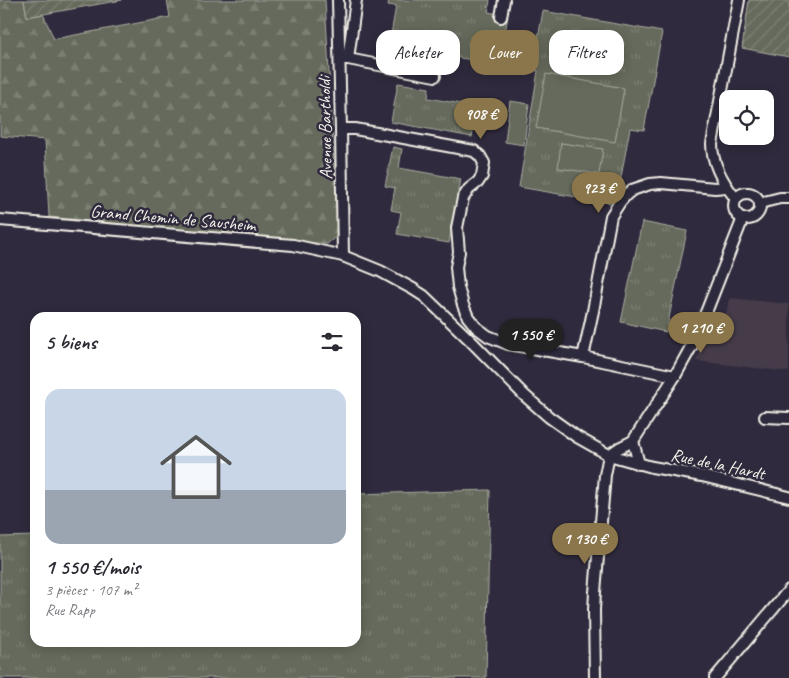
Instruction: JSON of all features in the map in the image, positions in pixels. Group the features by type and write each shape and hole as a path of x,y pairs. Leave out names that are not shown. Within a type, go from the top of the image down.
{"street":[{"name":"Avenue Bartholdi","path":"338,0 344,59 341,129 343,256"},
{"path":"356,0 344,59 435,76"},
{"path":"501,17 504,0"},
{"path":"736,199 727,187 716,164 712,144 739,0"},
{"path":"341,129 355,129 474,151 480,156 484,163 482,176 463,198 457,228 459,252 456,267 460,296 465,311 471,322 480,331 495,340 508,344 674,376"},
{"path":"583,357 594,311 611,216 620,202 632,190 650,184 727,187"},
{"path":"744,193 754,194 760,203 759,212 751,218 743,218 737,214 734,204 736,199 744,193"},
{"path":"760,203 780,198 789,198"},
{"path":"595,678 594,610 605,475 609,456 633,441 674,376 700,329 743,218"},
{"name":"Grand Chemin de Sausheim","path":"0,220 292,245 343,256"},
{"name":"Rue de la Hardt","path":"343,256 380,271 424,296 524,395 549,417 577,437 609,456 789,497"},
{"path":"765,417 789,418"},
{"path":"633,441 639,464"},
{"path":"714,678 789,590"}],"shaded area":[{"path":"730,298 789,304 789,372 696,361 711,325 722,328"}],"green space":[{"path":"0,0 24,0 27,17 43,14 54,39 170,17 167,0 325,0 338,235 327,244 49,217 45,140 0,136"},
{"path":"24,0 122,0 27,17"},
{"path":"389,0 490,0 488,12 508,16 505,30 470,30 470,60 460,58 460,30 392,30 396,6 388,5"},
{"path":"749,0 789,0 789,57 742,48"},
{"path":"543,11 662,32 644,130 630,128 619,188 611,203 519,187 537,75 539,75 539,33"},
{"path":"546,74 624,88 615,142 536,128"},
{"path":"398,83 429,88 428,98 478,107 472,137 391,122"},
{"path":"510,101 529,104 524,145 505,142"},
{"path":"561,143 603,149 599,174 558,168"},
{"path":"393,147 402,149 399,168 461,179 449,243 397,234 401,212 391,210 395,188 385,186"},
{"path":"642,222 687,231 666,332 621,322"},
{"path":"490,490 486,678 0,678 0,537 30,536 30,647 361,647 361,494"}]}
